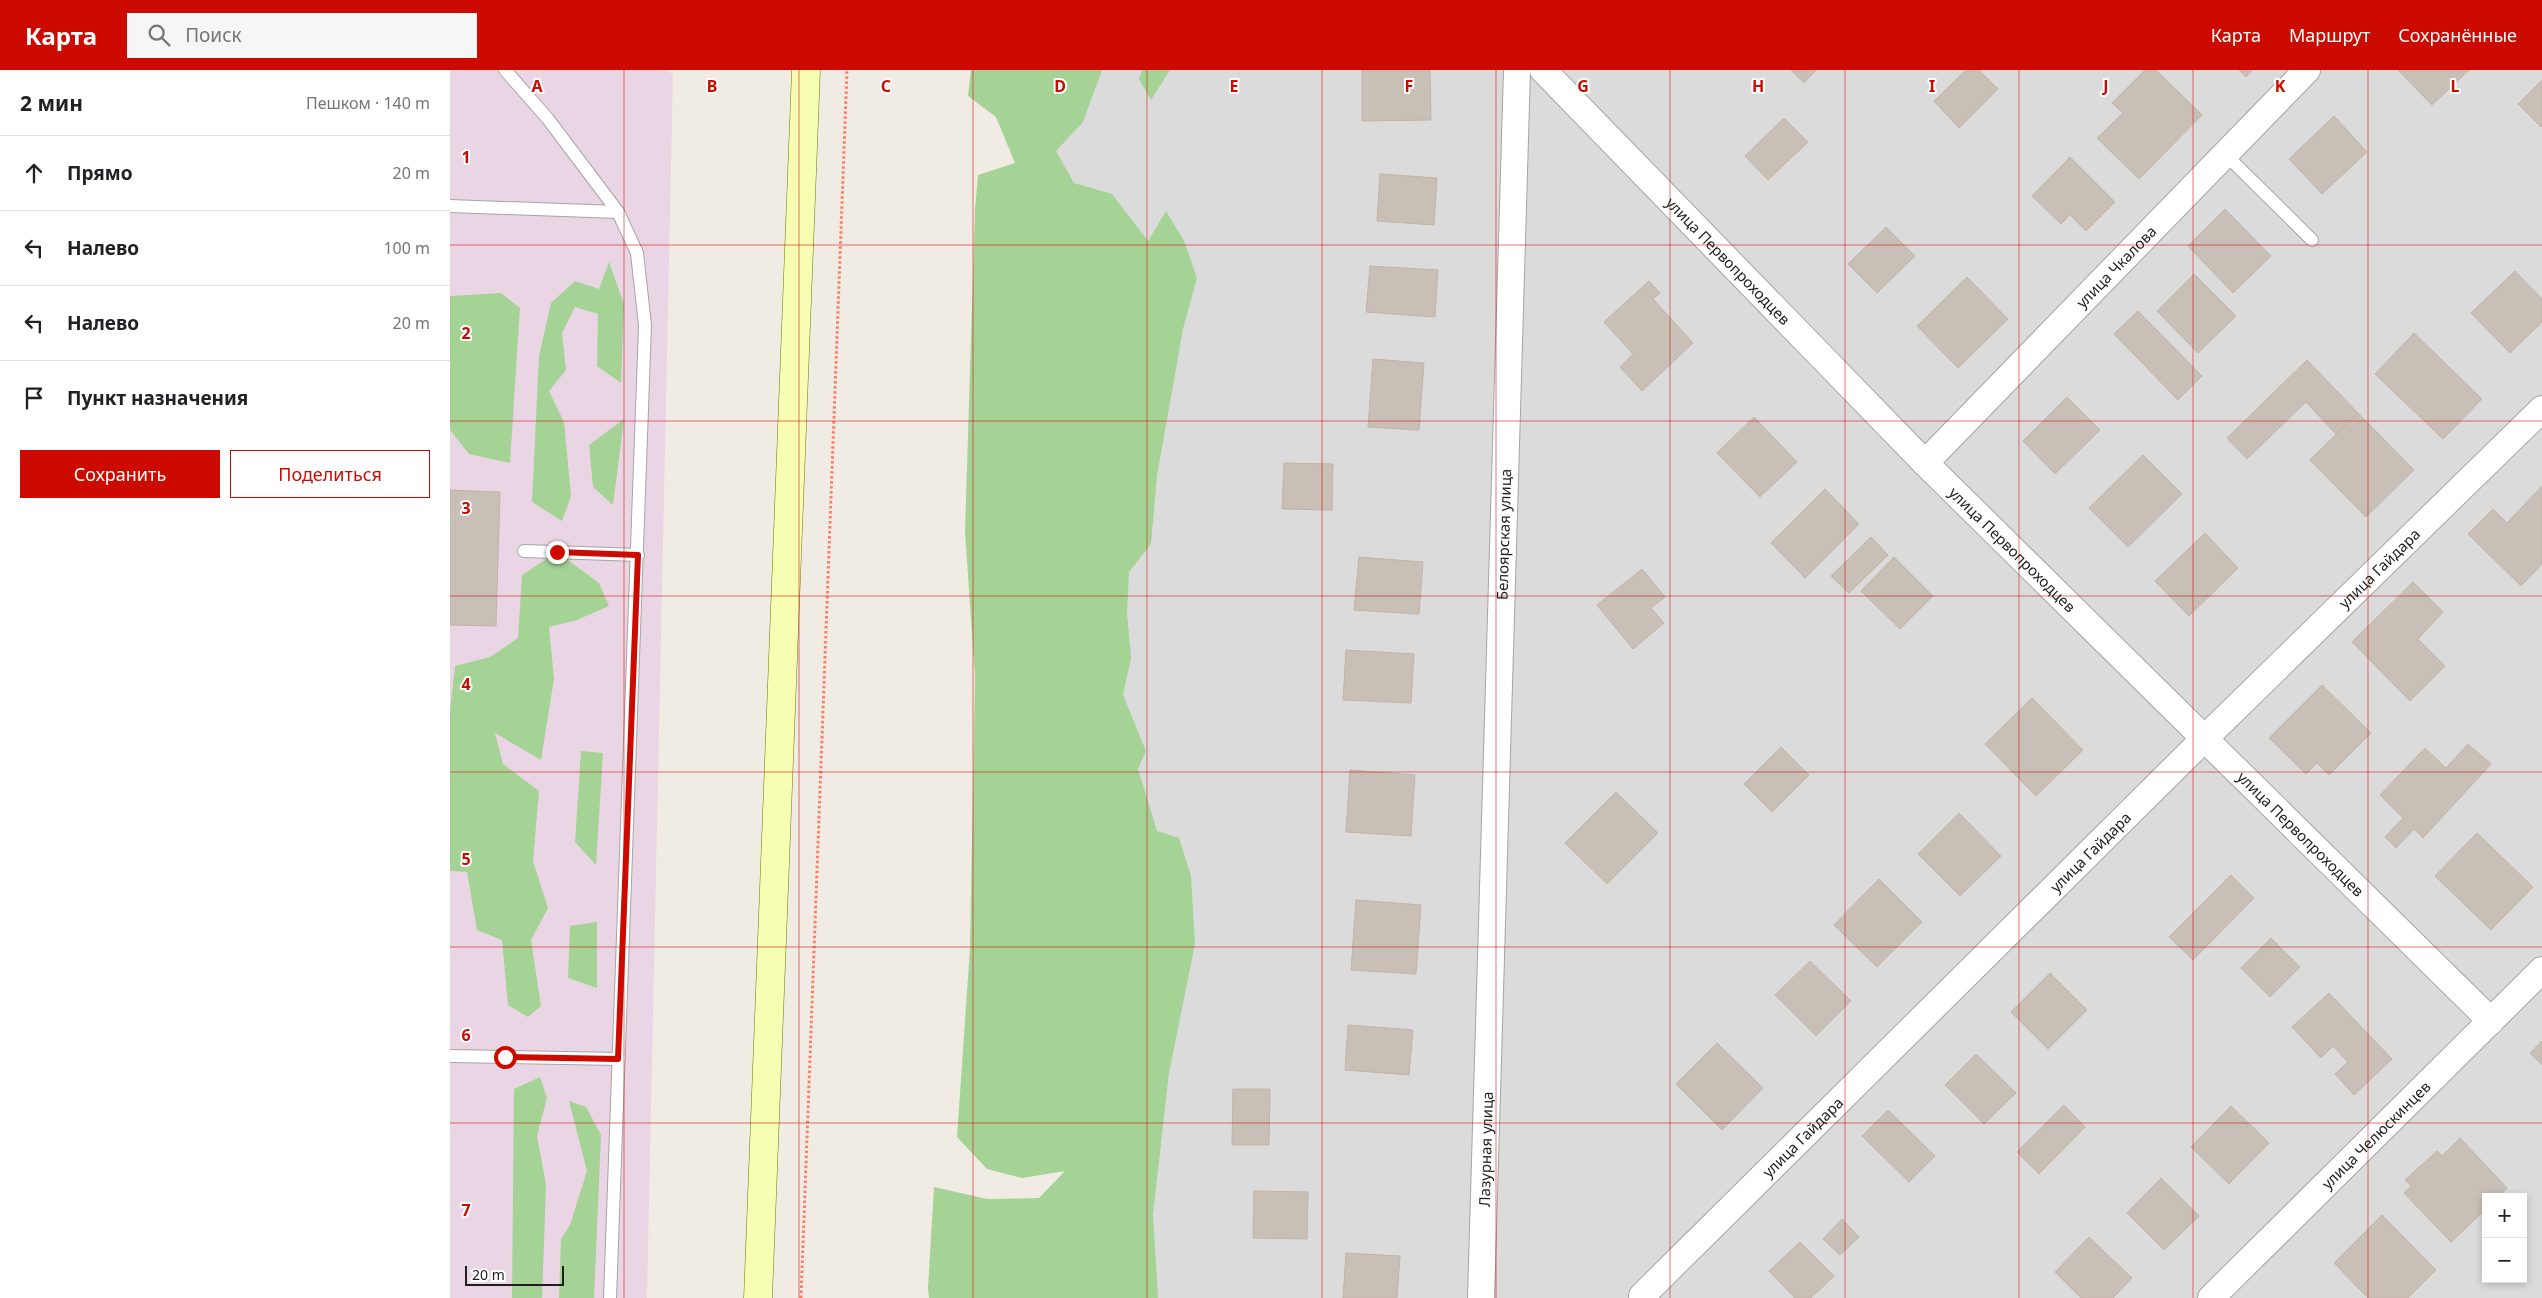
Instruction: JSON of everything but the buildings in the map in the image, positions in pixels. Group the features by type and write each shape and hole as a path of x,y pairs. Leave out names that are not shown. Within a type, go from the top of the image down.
{"street":[{"path":"758,1298 806,70"},
{"name":"Белоярская улица","path":"1490,1000 1517,70"},
{"name":"улица Первопроходцев","path":"1543,70 1925,463 2491,1021"},
{"name":"улица Чкалова","path":"1925,463 2224,153 2307,70"},
{"name":"улица Гайдара","path":"1642,1296 2204,738 2542,409"},
{"name":"улица Челюскинцев","path":"2211,1298 2542,970"},
{"name":"Лазурная улица","path":"1481,1298 1490,1000"}],"lane":[{"path":"504,70 548,119 618,212 638,253 645,325 610,1298"},
{"path":"2224,153 2312,240"},
{"path":"450,206 618,212"},
{"path":"524,551 638,555"},
{"path":"450,1056 618,1059"}],"path":[{"path":"801,1298 847,70"}],"shaded area":[{"path":"450,70 666,70 673,74 647,1298 450,1298"},
{"path":"1039,70 2542,70 2542,1298 1090,1298"}],"green space":[{"path":"971,70 1102,70 1083,122 1056,151 1074,183 1112,194 1148,241 1166,211 1184,241 1197,278 1183,329 1157,476 1151,544 1129,572 1127,613 1131,658 1123,695 1146,751 1138,769 1157,831 1179,838 1191,876 1195,944 1169,1073 1153,1214 1158,1298 929,1298 934,1187 987,1199 1039,1198 1065,1171 1022,1178 987,1169 957,1137 970,948 975,677 965,532 975,209 978,175 1015,163 996,117 968,96"},
{"path":"1142,70 1170,70 1151,100 1139,79"},
{"path":"609,262 624,304 621,383 597,366 598,314 575,307 562,333 566,370 549,391 564,422 571,496 562,521 532,502 539,356 551,303 575,281 599,289"},
{"path":"501,293 520,308 510,463 469,454 450,430 450,296"},
{"path":"624,419 613,505 593,487 589,445"},
{"path":"557,552 599,583 609,606 577,620 549,627 554,679 541,760 495,733 503,764 539,791 533,861 548,908 531,940 541,1006 528,1017 508,1005 502,940 477,930 467,872 450,871 450,711 455,666 490,657 518,638 522,575"},
{"path":"581,751 603,753 596,865 575,842"},
{"path":"597,922 597,988 568,978 570,926"},
{"path":"540,1077 547,1098 537,1136 546,1184 542,1298 512,1298 514,1089"},
{"path":"569,1101 586,1107 601,1135 594,1298 559,1298 561,1239 570,1225 587,1171"}],"route":[{"path":"505,1057 618,1059 638,555 557,552"}]}
